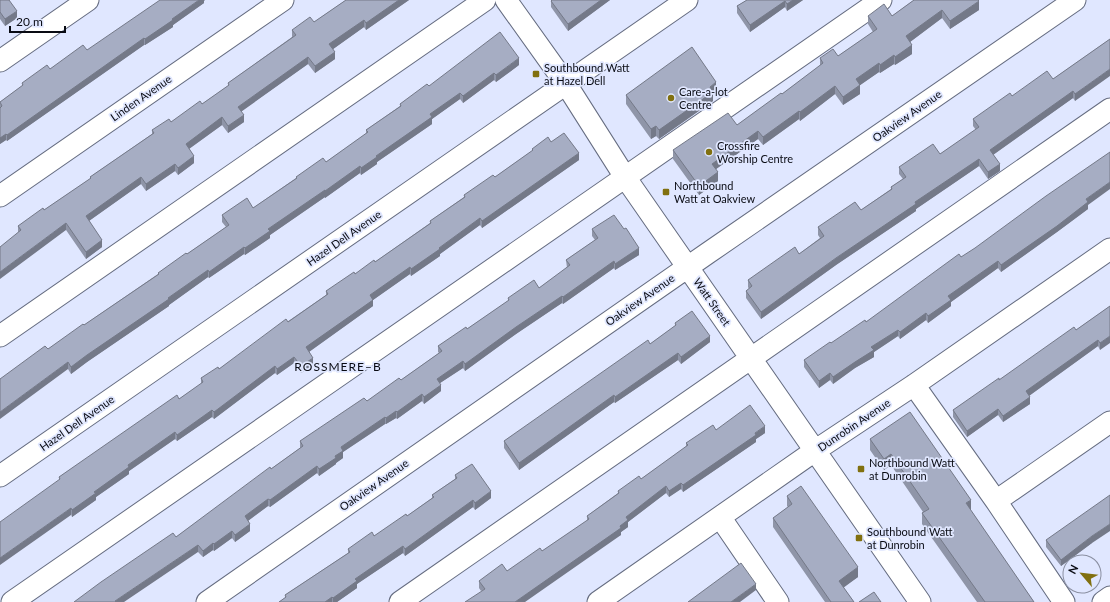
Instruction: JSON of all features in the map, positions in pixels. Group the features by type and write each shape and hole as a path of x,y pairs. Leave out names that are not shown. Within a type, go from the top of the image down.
{"street":[{"path":"0,61 88,0"},
{"name":"Linden Avenue","path":"0,196 283,0"},
{"path":"0,336 485,0"},
{"name":"Watt Street","path":"506,0 566,84 625,177 816,450 920,602"},
{"name":"Hazel Dell Avenue","path":"0,476 687,0"},
{"path":"12,602 881,0"},
{"name":"Oakview Avenue","path":"207,602 1075,0"},
{"path":"400,602 1110,109"},
{"name":"Dunrobin Avenue","path":"598,602 816,450 914,385 1110,249"},
{"path":"914,385 996,501 1064,602"},
{"path":"996,501 1110,422"},
{"path":"720,518 778,602"},
{"path":"1103,602 1110,597"}],"building":[{"path":"0,0 9,0 17,11 5,19 0,12"},
{"path":"160,0 199,0 172,19 173,20 145,39 144,38 7,135 6,134 0,138 0,108 2,106 0,102 23,85 22,83 47,65 50,69 83,45 87,50"},
{"path":"346,0 399,0 366,23 364,20 329,44 335,52 315,66 308,57 238,107 244,115 228,126 222,117 186,144 194,156 178,168 175,164 146,184 141,177 86,216 102,240 86,252 66,223 0,272 0,247 21,230 18,226 43,208 44,210 91,178 90,177 154,133 152,130 169,119 171,122 200,101 202,104 229,85 228,83 296,35 292,30 310,17 314,22"},
{"path":"601,0 568,24 551,1"},
{"path":"747,0 793,0 787,4 785,1 750,25 737,6"},
{"path":"914,0 979,1 950,21 942,10 906,36 912,45 895,57 894,55 880,65 879,63 856,79 860,85 843,97 835,86 763,137 758,131 712,164 718,172 699,186 673,150 728,113 737,125 823,63 820,58 833,49 838,56 877,29 868,16 884,4 892,16"},
{"path":"500,32 519,58 496,75 494,73 463,96 460,93 430,114 432,117 376,156 377,157 361,168 360,166 268,229 270,231 245,248 244,247 209,272 208,270 71,367 68,362 0,412 0,379 45,346 48,349 159,274 158,273 186,253 187,254 229,225 222,215 247,198 253,208 323,158 326,162 368,132 366,130 401,106 400,104 427,84 429,86"},
{"path":"1110,39 1110,69 1075,94 1073,91 990,150 1000,164 988,172 979,159 915,202 916,204 836,258 761,312 746,291 752,286 748,280 795,247 799,254 824,236 818,227 855,202 861,210 892,189 891,187 906,177 899,167 933,144 940,154 979,127 973,119 1010,93 1012,96 1047,71 1053,79"},
{"name":"Care-a-lot Centre","path":"692,47 716,82 710,87 713,92 659,130 656,126 651,129 626,95"},
{"path":"564,133 579,153 482,221 480,218 439,248 440,249 411,269 410,267 370,295 373,300 306,347 313,358 301,366 294,357 277,369 275,366 214,412 212,410 177,435 175,432 128,465 129,467 94,492 96,493 72,510 71,508 0,558 0,522 60,479 59,477 177,395 179,399 203,382 201,378 218,367 219,369 286,319 288,322 328,294 326,291 354,272 355,274 374,260 375,262 431,223 430,221 465,197 464,195 493,175 495,177 533,150 532,149 548,137 551,142"},
{"path":"1110,152 1110,182 1086,199 1088,202 1057,226 1001,265 998,261 948,296 951,300 928,316 926,313 900,332 898,330 871,347 874,350 833,377 830,373 819,381 804,360 865,320 866,322 959,254 961,257 975,248 1046,196"},
{"path":"614,215 624,229 626,228 639,248 615,264 614,261 563,297 562,296 516,327 465,364 463,361 437,379 441,385 424,397 422,394 397,412 396,411 386,418 385,417 341,447 343,451 335,456 336,458 319,469 317,466 245,516 250,524 235,535 232,531 203,551 198,545 115,601 116,602 74,602 173,533 176,537 270,467 271,469 303,446 300,441 364,398 367,401 399,378 401,380 442,351 438,346 466,327 467,329 509,300 508,298 534,280 539,288 570,265 566,260 598,238 592,229"},
{"path":"1110,306 1110,336 1100,343 1098,340 1026,391 1030,397 1003,416 998,409 967,431 953,410 999,378 999,380 1074,327 1076,330"},
{"path":"692,311 710,336 681,357 678,353 615,397 614,395 519,463 504,441 648,340 650,344"},
{"path":"750,405 765,426 755,433 756,435 683,485 681,483 669,491 666,486 626,517 628,520 620,526 621,528 515,602 465,602 485,589 479,581 502,564 507,571 540,548 542,551 589,519 587,516 619,493 618,491 639,476 641,479 688,445 686,443 713,425 716,430"},
{"path":"910,412 971,500 966,503 1034,602 985,602 922,513 929,509 891,454 884,459 870,439"},
{"path":"472,464 491,491 475,503 473,500 405,549 403,546 355,579 357,581 333,598 332,597 325,602 279,602 286,597 285,595 350,552 348,549 372,532 374,536 406,514 407,516 434,497 432,495 457,478 455,475"},
{"path":"801,486 858,567 839,581 854,602 831,602 773,518 792,504 787,496"},
{"path":"1110,495 1110,524 1069,554 1062,554 1061,560 1046,540"},
{"path":"741,563 756,584 731,602 688,602"},
{"path":"874,592 881,602 859,602"}],"place":[{"name":"Southbound Watt at Hazel Dell","path":"536,74"},
{"name":"Care-a-lot Centre","path":"671,98"},
{"name":"Crossfire Worship Centre","path":"709,152"},
{"name":"Northbound Watt at Oakview","path":"666,192"},
{"name":"Northbound Watt at Dunrobin","path":"861,469"},
{"name":"Southbound Watt at Dunrobin","path":"859,538"}],"district":[{"name":"ROSSMERE–B","path":"338,367"}]}
